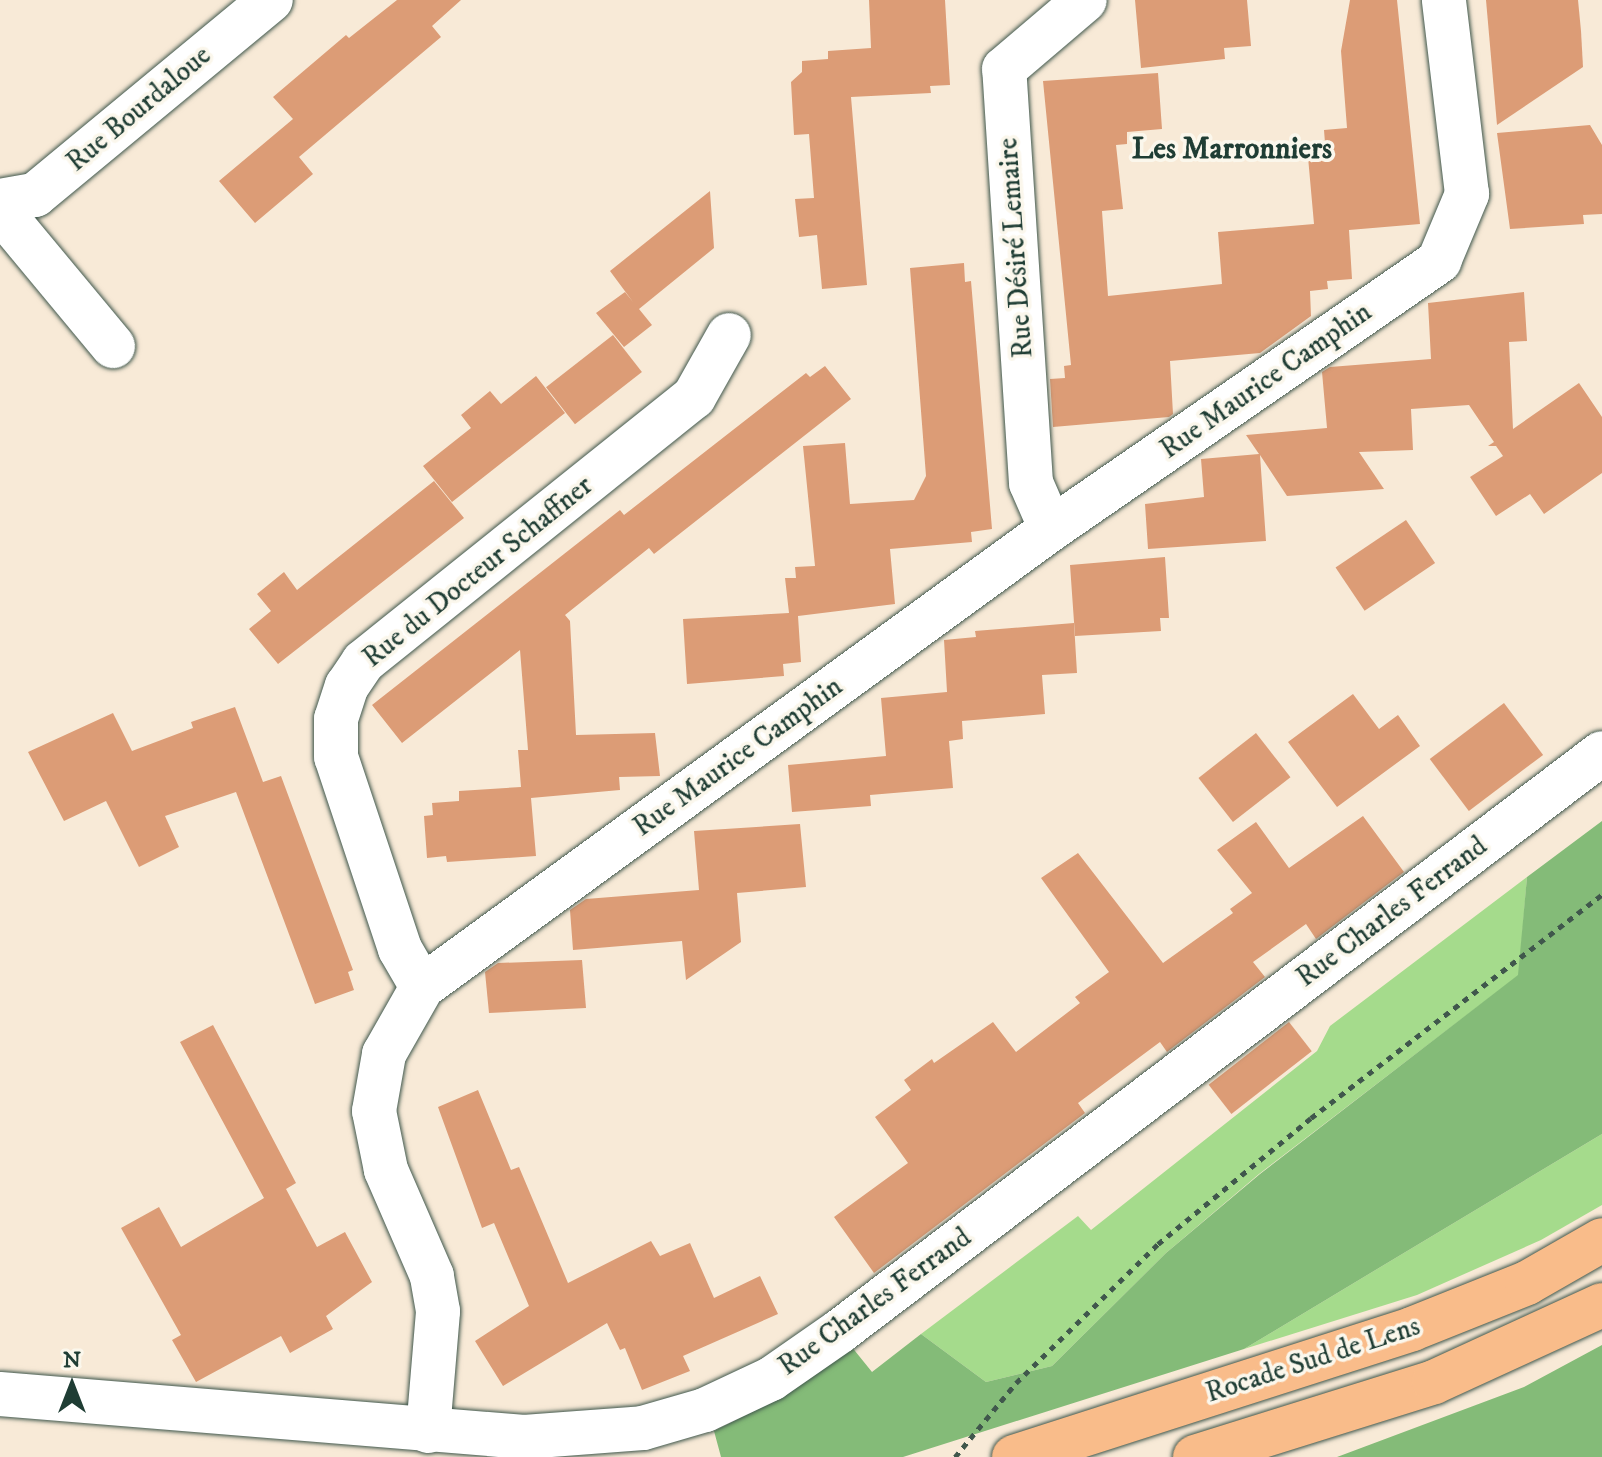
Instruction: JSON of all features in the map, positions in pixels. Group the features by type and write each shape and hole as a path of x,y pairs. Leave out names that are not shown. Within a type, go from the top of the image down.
{"highway":[{"name":"Rocade Sud de Lens","path":"1014,1457 1412,1329 1527,1283 1602,1240"},
{"name":"Rocade Sud de Lens","path":"1195,1457 1434,1382 1602,1305"}],"street":[{"name":"Rue Bourdaloue","path":"0,201 35,195 271,0"},
{"name":"Rue Désiré Lemaire","path":"1051,529 1031,483 1004,69 1085,0"},
{"name":"Rue Maurice Camphin","path":"428,1431 436,1299 432,1276 386,1170 374,1111 384,1054 422,987 1051,529 1439,261 1467,194 1444,0"},
{"path":"0,210 113,346"},
{"name":"Rue du Docteur Schaffner","path":"422,987 400,949 336,757 336,719 347,686 363,662 694,397 729,335"},
{"name":"Rue Charles Ferrand","path":"0,1394 428,1431 579,1437 643,1428 705,1410 771,1379 1602,753"}],"path":[{"path":"955,1457 1016,1383 1170,1234 1311,1118 1602,895"}],"green space":[{"path":"1602,821 1602,1134 1244,1349 903,1457 721,1457 714,1431 784,1396 851,1346 872,1372 921,1334 986,1382 1052,1366 1166,1253 1260,1174 1518,975 1527,877"},
{"path":"1527,877 1519,975 1259,1174 1166,1253 1052,1366 986,1382 921,1334 1078,1216 1091,1230 1317,1051 1330,1026"},
{"path":"1602,1134 1602,1205 1541,1240 1417,1295 1244,1349"},
{"path":"1602,1345 1602,1457 1337,1457 1524,1387"}],"building":[{"path":"397,0 461,0 432,26 441,37 299,157 313,174 255,223 219,181 293,119 273,97 346,35 349,38"},
{"path":"869,0 945,0 950,85 930,86 931,93 851,97 867,285 822,289 817,235 799,237 795,199 814,198 809,134 794,135 791,82 802,72 802,61 828,59 828,51 871,48"},
{"path":"1135,0 1247,0 1251,46 1224,48 1225,59 1141,68"},
{"path":"1350,0 1397,0 1420,224 1349,230 1352,279 1327,281 1328,289 1310,291 1311,316 1260,353 1170,361 1173,414 1169,417 1053,427 1050,379 1065,378 1064,366 1071,365 1043,81 1158,73 1162,129 1127,132 1127,144 1116,145 1123,209 1102,211 1108,296 1222,284 1218,232 1314,224 1308,157 1326,156 1324,130 1347,128 1341,51"},
{"path":"1486,0 1578,0 1581,31 1583,67 1497,125"},
{"path":"1590,125 1602,145 1602,214 1583,215 1584,224 1510,229 1497,133"},
{"path":"710,191 714,248 639,309 652,325 624,347 596,313 625,292 633,302 610,271"},
{"path":"964,263 965,282 971,281 992,529 971,532 972,542 890,549 895,604 798,616 801,662 783,664 784,676 687,684 683,619 789,613 785,578 796,578 795,567 815,566 803,446 845,443 850,504 914,500 926,476 910,268"},
{"path":"1524,292 1527,341 1509,342 1513,429 1579,383 1602,417 1602,473 1544,514 1530,494 1496,516 1470,477 1503,456 1496,446 1488,446 1494,442 1469,405 1411,409 1413,450 1359,452 1384,489 1287,496 1260,455 1266,541 1148,549 1145,504 1204,497 1201,459 1259,454 1246,435 1327,428 1322,372 1330,367 1431,359 1428,303"},
{"path":"613,335 642,372 575,424 546,387"},
{"path":"825,366 851,399 654,554 649,548 565,615 570,621 576,735 655,733 660,776 619,777 620,790 531,798 536,856 447,862 446,856 427,858 424,816 433,815 432,803 459,801 459,791 521,787 518,750 528,750 520,650 402,743 372,705 620,510 624,515 806,373 810,377"},
{"path":"536,376 565,413 452,502 423,466 471,428 461,415 490,391 501,404"},
{"path":"434,481 464,518 278,664 249,629 271,611 257,594 284,572 297,590"},
{"path":"1406,520 1435,563 1365,611 1336,568"},
{"path":"1165,557 1169,618 1160,618 1161,631 1075,636 1070,565"},
{"path":"1074,623 1077,673 1042,675 1045,714 962,721 963,739 949,741 953,788 870,795 871,806 792,812 788,765 886,756 881,698 947,692 944,640 976,637 975,631"},
{"path":"1353,694 1379,729 1398,715 1420,746 1337,807 1288,742"},
{"path":"1504,703 1543,755 1469,811 1430,759"},
{"path":"235,707 263,782 281,776 353,970 348,972 354,990 315,1004 236,792 165,816 179,847 139,867 106,801 64,821 28,752 113,713 132,751 193,728 191,722"},
{"path":"1256,733 1290,777 1233,822 1198,778"},
{"path":"1363,816 1404,872 1316,939 1306,924 1253,962 1265,977 1167,1052 1160,1042 1078,1103 1085,1113 874,1273 834,1217 908,1163 875,1117 911,1090 904,1080 932,1059 934,1063 993,1022 1016,1052 1080,1003 1075,997 1109,972 1041,878 1078,853 1163,963 1233,913 1230,909 1252,893 1217,850 1256,822 1289,868"},
{"path":"800,824 806,887 737,893 741,942 686,980 682,941 573,950 570,910 586,899 699,890 694,831"},
{"path":"582,960 586,1008 489,1013 485,972 498,963"},
{"path":"1289,1022 1312,1051 1231,1114 1209,1085"},
{"path":"213,1025 296,1183 286,1189 317,1247 345,1232 372,1282 326,1316 333,1329 290,1353 281,1336 196,1382 172,1340 181,1335 121,1228 159,1207 181,1247 264,1198 180,1042"},
{"path":"478,1090 511,1170 519,1167 568,1283 651,1241 660,1256 690,1243 714,1298 760,1276 778,1314 683,1356 690,1371 642,1390 625,1348 620,1350 607,1323 503,1386 475,1341 529,1306 494,1223 482,1228 438,1107"}],"district":[{"name":"Les Marronniers","path":"1232,150"}]}
